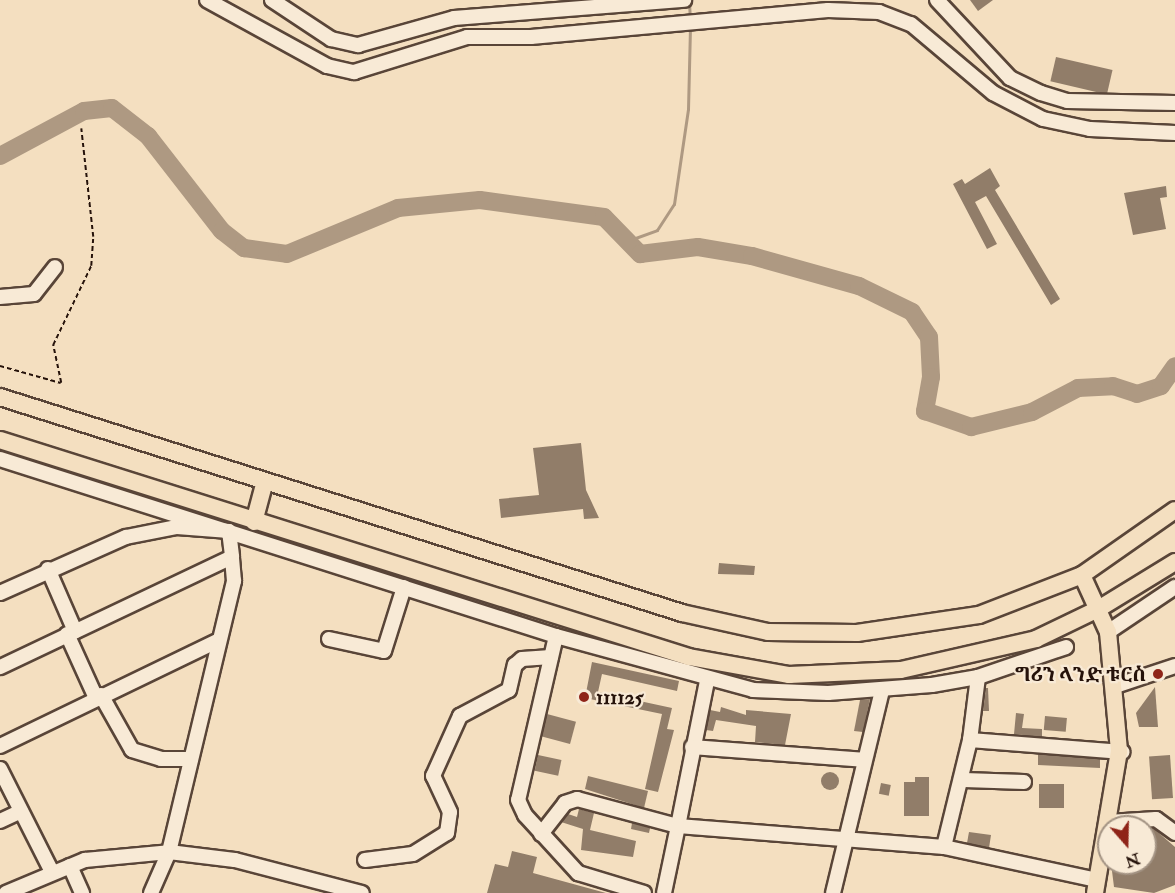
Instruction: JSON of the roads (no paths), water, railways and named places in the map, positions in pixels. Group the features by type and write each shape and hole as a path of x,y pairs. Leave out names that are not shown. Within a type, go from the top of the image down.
{"main road":[{"path":"0,397 682,614 768,632 857,633 942,624 1026,599 1082,574 1175,510"},
{"path":"0,440 254,522 689,657 789,675 878,673 974,656 1036,639 1100,608 1175,562"},
{"path":"254,522 266,481"},
{"path":"1082,574 1100,608 1108,632 1115,686 1121,751 1109,815"}],"street":[{"path":"207,0 327,66 354,72 467,37 531,37 828,10 879,12 911,24 993,93 1043,119 1090,129 1175,132"},
{"path":"272,0 331,39 358,45 454,18 684,0"},
{"path":"937,0 1010,78 1041,93 1067,101 1175,103"},
{"path":"0,297 34,294 55,267"},
{"path":"0,459 556,636 707,681 753,690 882,690 978,677 1066,647"},
{"path":"0,593 48,569 156,530 229,531"},
{"path":"151,893 169,852 234,581 229,531"},
{"path":"0,667 232,557"},
{"path":"48,569 71,633 99,697 132,750 161,759 191,759"},
{"path":"329,639 384,651 404,587"},
{"path":"1108,632 1175,587"},
{"path":"556,636 518,789 525,815 578,873 644,893"},
{"path":"0,747 219,640"},
{"path":"365,860 413,854 447,833 450,812 433,776 436,758 460,716 509,690 515,665 522,659 551,657"},
{"path":"1115,686 1175,666"},
{"path":"944,847 964,780 978,677"},
{"path":"664,893 707,681"},
{"path":"834,893 844,840 882,690"},
{"path":"970,740 1121,751"},
{"path":"692,747 863,760"},
{"path":"0,769 51,870"},
{"path":"964,780 1024,782"},
{"path":"542,834 565,803 577,799 678,826 944,847 1096,886"},
{"path":"0,821 21,811"},
{"path":"1157,820 1175,833"},
{"path":"6,893 51,870 129,853 169,852 235,860 362,893"},
{"path":"70,866 82,893"}],"waterway":[{"path":"689,2 690,19"},
{"path":"627,241 657,230 674,204 688,109 690,26"},
{"path":"0,156 84,111 112,108 148,136 222,231 244,248 287,254 398,208 480,200 604,217 640,254 698,247 752,256 859,286 912,312 929,337 931,377 925,411 971,427 1032,412 1078,388 1113,386 1137,394 1161,386 1175,366"}],"place":[{"name":"ግሪን ላንድ ቱርስ","path":"1158,674"},
{"name":"111125","path":"584,697"}]}
